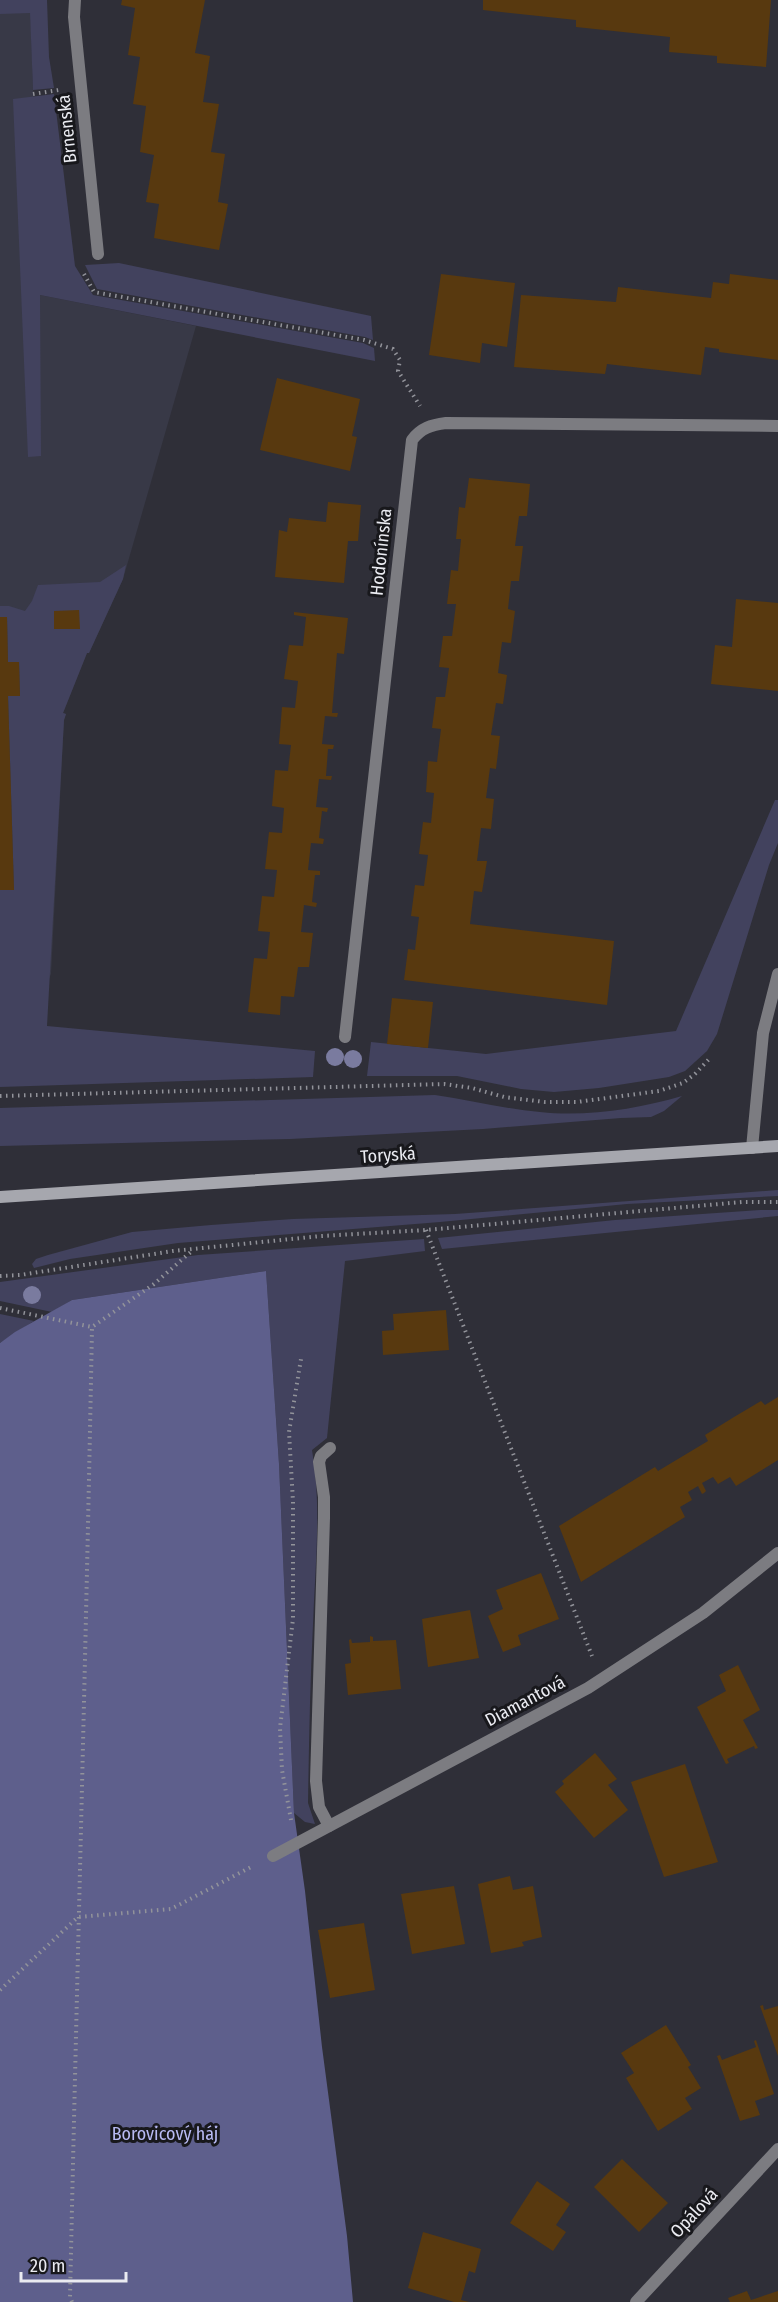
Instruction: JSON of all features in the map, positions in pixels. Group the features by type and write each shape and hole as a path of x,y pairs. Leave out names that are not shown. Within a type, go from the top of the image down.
{"street":[{"name":"Brnenská","path":"75,0 74,17 98,254"},
{"path":"426,427 446,423 778,426"},
{"name":"Hodonínska","path":"345,1037 410,450 417,432 426,427"},
{"path":"752,1148 764,1033 778,974"},
{"name":"Toryská","path":"0,1197 778,1146"},
{"path":"329,1826 318,1807 316,1781 324,1518 319,1462 321,1456 330,1448"},
{"name":"Diamantová","path":"273,1856 588,1688 703,1613 778,1553"},
{"name":"Opálová","path":"636,2302 778,2149"}],"path":[{"path":"98,254 80,265 94,292 364,340 393,349 400,360 398,371 422,409 426,427"},
{"path":"0,1096 444,1084 472,1088 504,1097 545,1102 577,1102 659,1091 683,1083 711,1057"},
{"path":"0,1276 194,1249 321,1236 426,1230 742,1202 778,1202"},
{"path":"426,1230 601,1679"},
{"path":"0,1308 92,1327 154,1284 194,1249"},
{"path":"72,2302 70,2297 92,1327"},
{"path":"296,1844 282,1770 280,1728 293,1619 293,1502 289,1432 301,1359"},
{"path":"0,1990 78,1917 171,1909 273,1856"}],"shaded area":[{"path":"0,0 30,0 40,295 196,326 123,579 87,653 63,713 66,714 51,974 0,1087"},
{"path":"0,0 47,0 49,57 54,88 33,90 30,13 0,14"},
{"path":"54,94 75,266 93,295 363,343 374,348 375,361 40,295 41,456 28,457 13,99"},
{"path":"119,263 371,316 373,340 97,289 85,265"},
{"path":"126,565 123,579 87,653 63,713 66,714 47,1026 315,1051 313,1077 0,1087 0,890 14,889 8,696 20,696 19,662 8,662 7,618 0,617 0,606 25,611 38,585 100,582"},
{"path":"775,800 778,800 778,843 769,865 717,1034 707,1051 685,1071 669,1077 599,1088 554,1092 521,1089 457,1076 367,1076 371,1042 486,1054 676,1031"},
{"path":"435,1095 527,1111 558,1113 594,1113 648,1105 682,1096 664,1111 651,1117 290,1139 0,1146 0,1108"},
{"path":"778,1190 778,1196 627,1204 178,1243 70,1259 34,1268 32,1264 36,1259 48,1255 132,1232 293,1219 455,1214"},
{"path":"778,1210 778,1216 442,1249 438,1238 615,1220"},
{"path":"424,1239 425,1251 345,1261 327,1438 312,1450 317,1493 317,1537 308,1803 315,1824 305,1822 294,1813 279,1464 266,1271 72,1300 52,1312 0,1301 0,1282 198,1255"},
{"path":"0,1314 34,1321 0,1343"}],"green space":[{"name":"Borovicový háj","path":"266,1271 279,1464 294,1813 347,2236 353,2302 0,2302 0,1343 72,1300"}],"building":[{"path":"122,0 205,0 195,53 210,56 203,102 219,104 211,152 225,154 218,202 228,204 219,250 154,238 159,204 146,202 154,155 140,152 146,106 133,104 140,57 128,55 135,8 121,5"},
{"path":"483,0 771,0 766,67 717,63 717,56 669,52 670,37 576,27 576,20 483,10"},
{"path":"441,274 515,283 507,347 482,343 480,363 429,355"},
{"path":"730,274 778,280 778,360 719,352 719,349 705,347 701,375 607,364 605,374 514,367 521,295 616,302 618,287 711,298 713,282 729,284"},
{"path":"277,378 360,399 352,436 357,437 350,471 260,450"},
{"path":"469,478 530,484 527,516 519,516 515,546 523,546 519,581 511,581 508,609 515,611 511,643 502,642 498,673 507,675 503,704 496,703 491,735 500,736 496,769 490,768 486,798 494,799 491,829 481,828 477,861 487,861 482,892 474,891 470,924 614,941 607,1005 404,980 408,949 415,950 419,917 411,916 415,885 424,886 428,855 419,854 423,822 431,823 434,793 426,792 428,761 437,762 441,729 432,728 436,697 445,697 449,668 439,667 443,636 452,636 456,604 447,604 451,570 458,571 461,539 456,539 459,507 465,508"},
{"path":"328,502 361,505 358,541 348,541 344,583 275,577 279,530 287,532 289,518 326,522"},
{"path":"736,599 778,603 778,691 711,684 715,645 732,647"},
{"path":"79,610 80,629 54,629 54,611"},
{"path":"294,612 348,618 344,654 337,653 332,713 338,713 337,717 325,716 322,744 334,745 333,749 328,749 326,776 332,776 331,780 319,779 316,807 328,808 327,812 322,811 319,838 324,839 323,844 311,843 308,870 320,871 320,875 315,875 312,902 317,903 316,907 304,905 301,932 313,933 309,967 298,967 294,997 281,996 280,1015 248,1012 254,958 267,959 270,932 258,931 262,896 274,897 277,870 265,869 269,832 282,833 284,808 272,806 275,770 288,771 291,745 279,744 282,707 295,708 298,681 284,679 289,645 303,646 306,617 294,615"},
{"path":"0,617 7,617 8,662 19,662 20,696 8,696 14,890 0,890"},
{"path":"392,998 433,1002 428,1048 387,1044"},
{"path":"446,1310 449,1350 383,1355 382,1331 394,1330 393,1314"},
{"path":"778,1397 778,1460 736,1486 730,1477 718,1484 713,1477 702,1483 706,1491 702,1494 698,1486 688,1492 692,1500 680,1507 685,1517 581,1582 559,1526 655,1467 658,1471 708,1441 705,1435 761,1401 765,1405"},
{"path":"541,1573 559,1619 518,1635 521,1645 503,1652 488,1616 503,1609 496,1590"},
{"path":"470,1610 479,1658 428,1667 422,1619"},
{"path":"370,1636 373,1637 373,1641 396,1640 401,1689 348,1695 345,1664 351,1663 349,1640 351,1639 352,1643 370,1642"},
{"path":"738,1665 760,1710 743,1720 758,1748 755,1749 754,1746 727,1759 729,1763 726,1764 697,1707 726,1691 719,1675"},
{"path":"595,1753 617,1779 608,1785 628,1810 594,1838 555,1792 564,1784 562,1781"},
{"path":"685,1764 718,1862 664,1877 631,1782"},
{"path":"510,1876 513,1890 533,1886 542,1937 522,1942 524,1946 491,1953 478,1884"},
{"path":"454,1886 465,1944 412,1954 401,1894"},
{"path":"364,1923 375,1990 330,1998 318,1930"},
{"path":"763,2005 764,2010 778,2006 778,2056 760,2006"},
{"path":"666,2025 691,2065 688,2067 701,2088 685,2098 692,2109 658,2131 626,2078 634,2073 621,2053"},
{"path":"756,2040 774,2094 755,2101 760,2115 740,2121 717,2056 720,2055 722,2060 756,2047 754,2041"},
{"path":"622,2159 668,2203 639,2232 594,2187"},
{"path":"537,2181 570,2204 556,2225 566,2232 553,2251 510,2223"},
{"path":"423,2232 481,2249 475,2273 469,2271 461,2300 469,2302 454,2302 408,2288"},
{"path":"747,2291 751,2300 778,2291 778,2302 730,2302 728,2298"}]}
